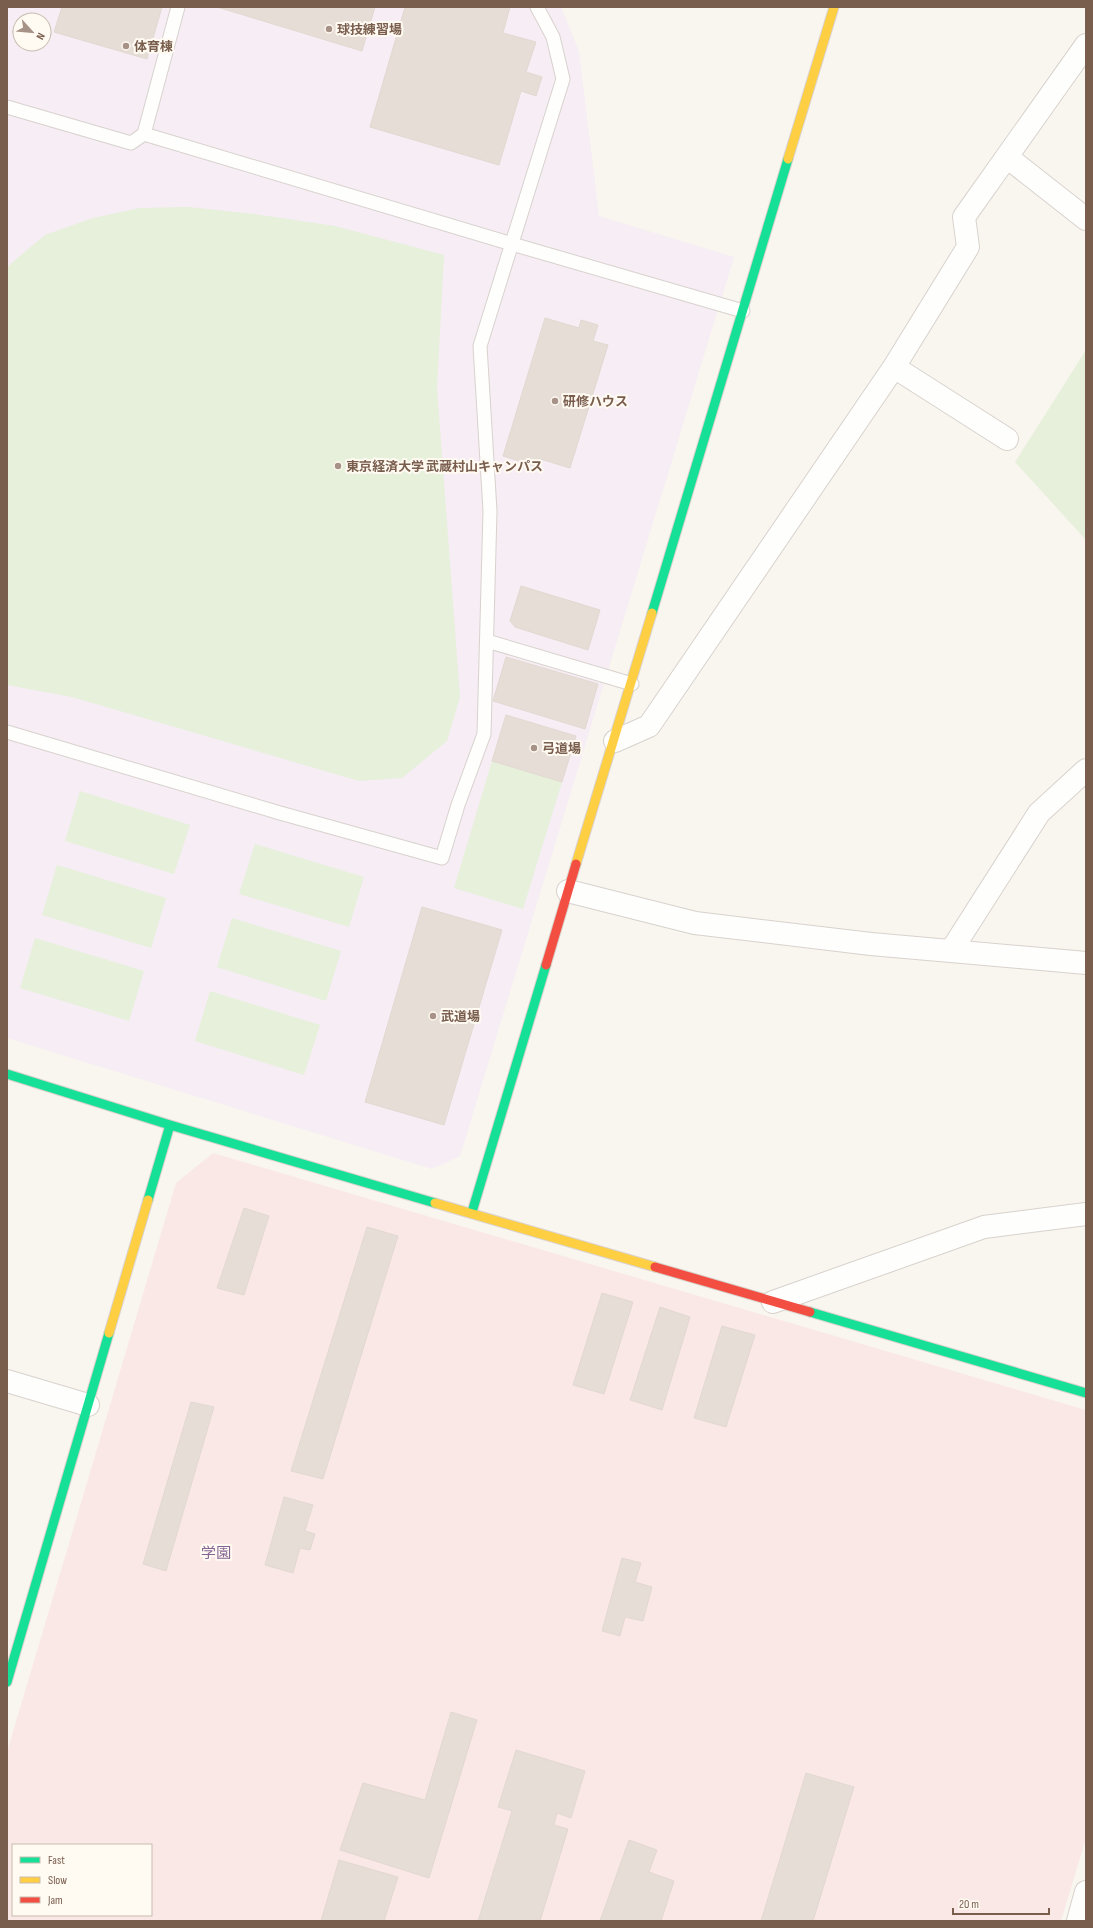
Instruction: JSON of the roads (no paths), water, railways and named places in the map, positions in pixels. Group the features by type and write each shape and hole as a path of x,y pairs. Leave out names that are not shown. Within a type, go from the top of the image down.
{"street":[{"path":"472,1212 568,891 632,684 834,7"},
{"path":"614,741 649,726 894,367 968,247 964,216 1086,45"},
{"path":"1007,157 1086,219"},
{"path":"894,367 1007,440"},
{"path":"951,951 1039,813 1086,770"},
{"path":"568,891 695,923 871,944 1086,963"},
{"path":"7,1074 170,1125 472,1212 1086,1393"},
{"path":"7,1682 170,1125"},
{"path":"774,1302 984,1227 1086,1214"},
{"path":"7,1381 88,1405"},
{"path":"1078,1921 1086,1892"}],"lane":[{"path":"7,107 132,143 144,134 178,7"},
{"path":"7,732 280,813 442,858 458,806 484,734 490,511 480,346 563,79 553,37 537,7"},
{"path":"144,134 512,244 743,311"},
{"path":"487,641 632,684"}],"place":[{"name":"球技練習場","path":"329,29"},
{"name":"体育棟","path":"126,46"},
{"name":"研修ハウス","path":"555,401"},
{"name":"東京経済大学 武蔵村山キャンパス","path":"338,466"},
{"name":"弓道場","path":"534,748"},
{"name":"武道場","path":"433,1016"}],"district":[{"name":"学園","path":"216,1553"}]}
